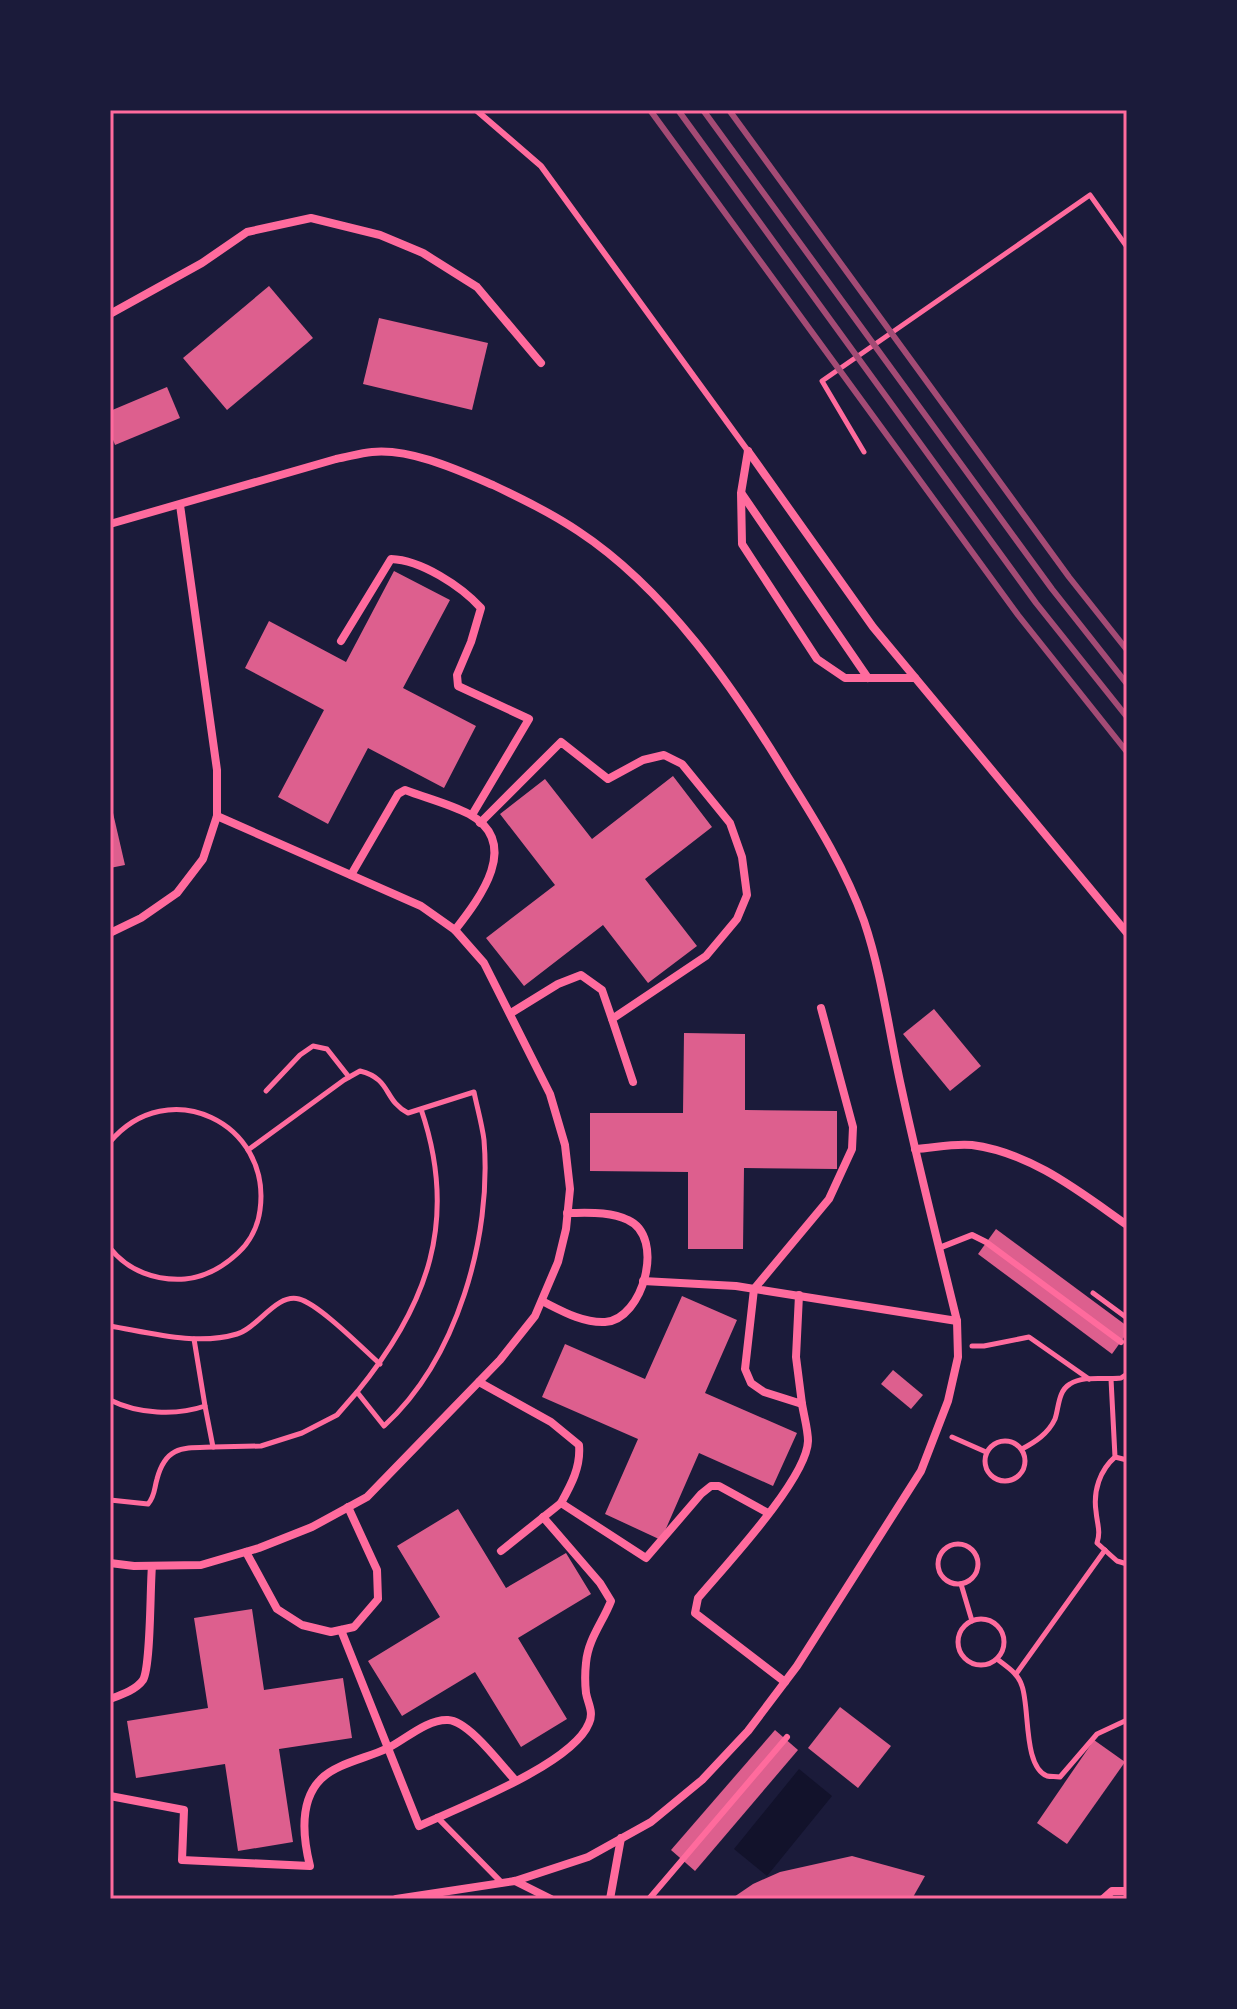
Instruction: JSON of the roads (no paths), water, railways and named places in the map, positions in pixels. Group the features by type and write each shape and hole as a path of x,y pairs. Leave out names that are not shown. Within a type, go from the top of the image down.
{"street":[{"path":"110,314 202,263 247,232 311,218 380,235 423,253 456,273 477,287 541,363"},
{"path":"110,524 336,459 374,451 418,457 463,472 532,503 579,531 619,562 661,604 732,688 820,828 864,921 957,1321 958,1357 948,1401 921,1471 785,1682 748,1731 702,1780 651,1822 588,1857 515,1881 396,1899"},
{"path":"748,451 741,493 742,544 817,659 845,678 915,678"},
{"path":"748,451 873,627 1127,933"},
{"path":"741,493 868,678"},
{"path":"110,933 141,918 177,893 203,859 217,816 217,770 180,505"},
{"path":"341,641 391,559 404,559 464,589 481,608 457,675 458,686 529,719 472,815"},
{"path":"480,823 561,742 608,779 643,760 664,755 682,764 730,823 742,857 747,895 737,919 706,956 612,1019"},
{"path":"351,875 398,794 405,790 472,815 490,834 496,856 492,873 455,930"},
{"path":"110,1563 201,1565 312,1527 367,1497 500,1360 526,1327 542,1301 558,1262 567,1213 570,1189 565,1145 550,1094 484,963 455,930 421,906 217,816"},
{"path":"511,1013 558,984 581,975 602,990 633,1082"},
{"path":"802,1404 764,1392 751,1383 745,1369 754,1289 829,1199 852,1149 853,1127 821,1008"},
{"path":"915,1149 971,1145 1011,1156 1053,1173 1127,1225"},
{"path":"542,1301 578,1319 608,1322 631,1308 643,1281 649,1251 643,1234 630,1220 604,1214 567,1213"},
{"path":"643,1281 754,1289 957,1321"},
{"path":"785,1682 695,1613 698,1598 768,1513 797,1472 808,1443 796,1357 799,1295"},
{"path":"479,1382 551,1422 579,1445 580,1458 573,1482 561,1503 501,1551"},
{"path":"561,1503 646,1558 711,1486 719,1486 768,1513"},
{"path":"246,1552 277,1609 302,1625 331,1632 354,1627 378,1599 377,1570 348,1507"},
{"path":"341,1630 419,1826 542,1768 578,1740 589,1723 591,1710 586,1693 586,1662 591,1638 611,1601 600,1583 543,1517"},
{"path":"110,1699 131,1690 143,1680 149,1659 152,1566"},
{"path":"110,1796 184,1810 182,1860 310,1866 304,1830 306,1807 321,1779 337,1769 389,1748 430,1724 449,1720 466,1727 515,1780"},
{"path":"610,1899 621,1838"},
{"path":"515,1881 551,1899"},
{"path":"1103,1899 1112,1891 1127,1891"}],"lane":[{"path":"476,110 541,166 748,451"},
{"path":"939,1248 972,1235 986,1242 1121,1342"},
{"path":"649,1899 787,1737"},
{"path":"437,1817 502,1883"}],"railway":[{"path":"650,110 1018,615 1127,752"},
{"path":"678,110 1036,603 1127,717"},
{"path":"703,110 1052,589 1127,684"},
{"path":"729,110 1069,577 1127,650"}]}
